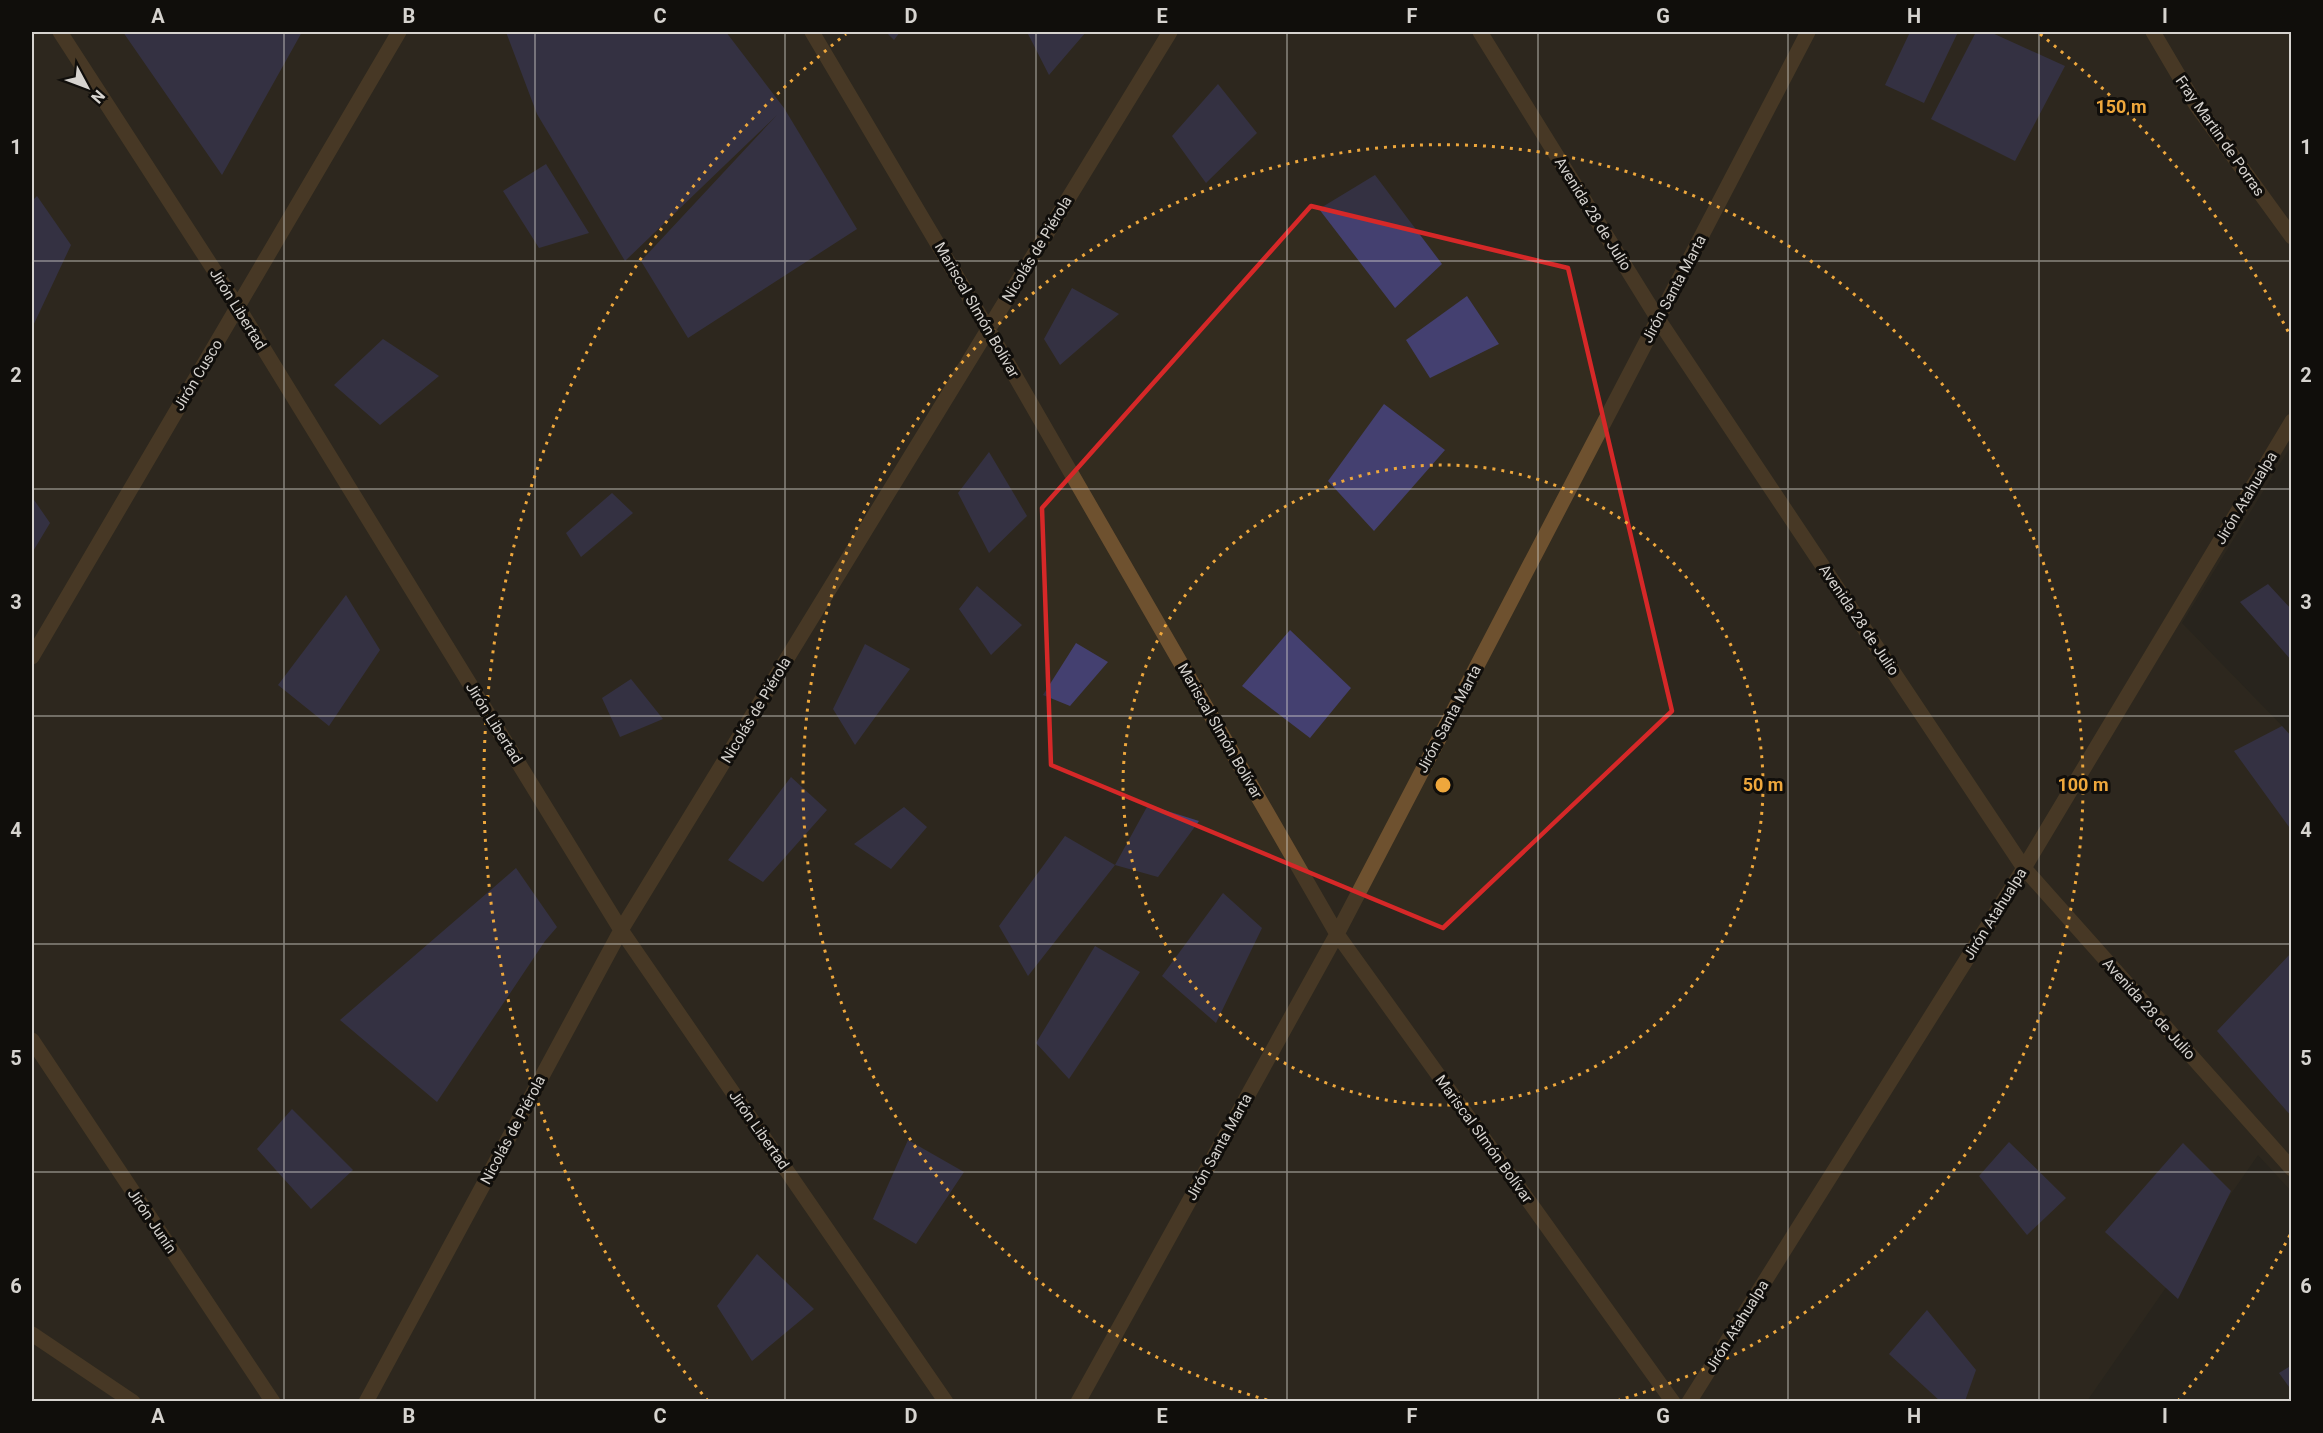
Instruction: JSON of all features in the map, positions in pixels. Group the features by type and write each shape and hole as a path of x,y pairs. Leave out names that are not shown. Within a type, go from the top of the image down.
{"street":[{"name":"Jirón Libertad","path":"60,32 238,308 621,930 946,1401"},
{"name":"Jirón Cusco","path":"32,657 399,32"},
{"name":"Mariscal SImón Bolívar","path":"813,32 988,329 1336,934 1673,1401"},
{"name":"Nicolás de Piérola","path":"366,1401 621,930 1170,32"},
{"name":"Avenida 28 de Julio","path":"1480,32 1658,319 2024,868 2292,1169"},
{"name":"Jirón Santa Marta","path":"1078,1401 1336,934 1808,32"},
{"name":"Fray Martin de Porras","path":"2153,32 2196,105 2292,237"},
{"name":"Jirón Atahualpa","path":"1689,1401 2024,868 2292,421"},
{"name":"Jirón Junín","path":"32,1040 273,1401"},
{"path":"32,1334 133,1401"}],"highlighted area":[{"path":"1311,206 1568,268 1672,711 1443,928 1051,765 1042,508"}],"shaded area":[{"path":"32,32 2291,32 2291,446 2182,623 2291,735 2291,1191 2258,1155 2087,1401 32,1401"}],"building":[{"path":"123,32 302,32 222,175"},
{"path":"506,32 726,32 784,108 857,229 688,338 641,261 777,115 625,261 537,114"},
{"path":"886,32 900,32 894,40"},
{"path":"1027,32 1086,32 1049,75"},
{"path":"1910,32 1958,32 1924,103 1885,85"},
{"path":"1976,32 1990,32 2065,66 2015,161 1931,119"},
{"path":"1218,84 1257,133 1206,183 1172,136"},
{"path":"546,164 589,233 539,248 503,191"},
{"path":"1375,175 1442,264 1395,308 1319,209"},
{"path":"37,196 71,245 32,328 32,201"},
{"path":"1072,288 1119,314 1060,365 1044,339"},
{"path":"1467,296 1499,344 1430,378 1406,340"},
{"path":"383,339 439,376 380,425 334,385"},
{"path":"1384,404 1445,450 1374,531 1328,481"},
{"path":"989,452 1027,516 989,553 958,493"},
{"path":"612,493 633,513 581,557 566,533"},
{"path":"32,497 50,523 32,553"},
{"path":"2268,584 2292,610 2292,661 2240,602"},
{"path":"977,586 1022,625 991,655 959,609"},
{"path":"346,595 380,650 329,726 278,685"},
{"path":"1290,630 1351,688 1310,738 1242,686"},
{"path":"1076,643 1108,662 1070,706 1043,695"},
{"path":"865,644 910,669 855,745 833,709"},
{"path":"631,679 663,719 620,737 602,698"},
{"path":"2282,726 2292,737 2292,831 2234,751"},
{"path":"791,777 827,810 763,882 728,860"},
{"path":"1148,805 1199,821 1158,877 1115,865"},
{"path":"904,807 927,827 891,869 854,844"},
{"path":"1065,836 1115,865 1028,976 999,926"},
{"path":"516,868 557,927 545,941 437,1102 340,1020"},
{"path":"1223,893 1262,928 1216,1023 1162,976"},
{"path":"1095,946 1140,972 1069,1079 1036,1043"},
{"path":"2292,952 2292,1117 2217,1031"},
{"path":"292,1109 353,1170 311,1209 257,1149"},
{"path":"908,1140 964,1172 916,1244 873,1219"},
{"path":"2009,1142 2066,1198 2027,1235 1979,1176"},
{"path":"2183,1143 2231,1191 2178,1299 2105,1232"},
{"path":"757,1254 814,1309 752,1361 717,1306"},
{"path":"1927,1310 1976,1370 1965,1401 1940,1401 1889,1354"},
{"path":"2292,1365 2292,1391 2279,1373"}]}
